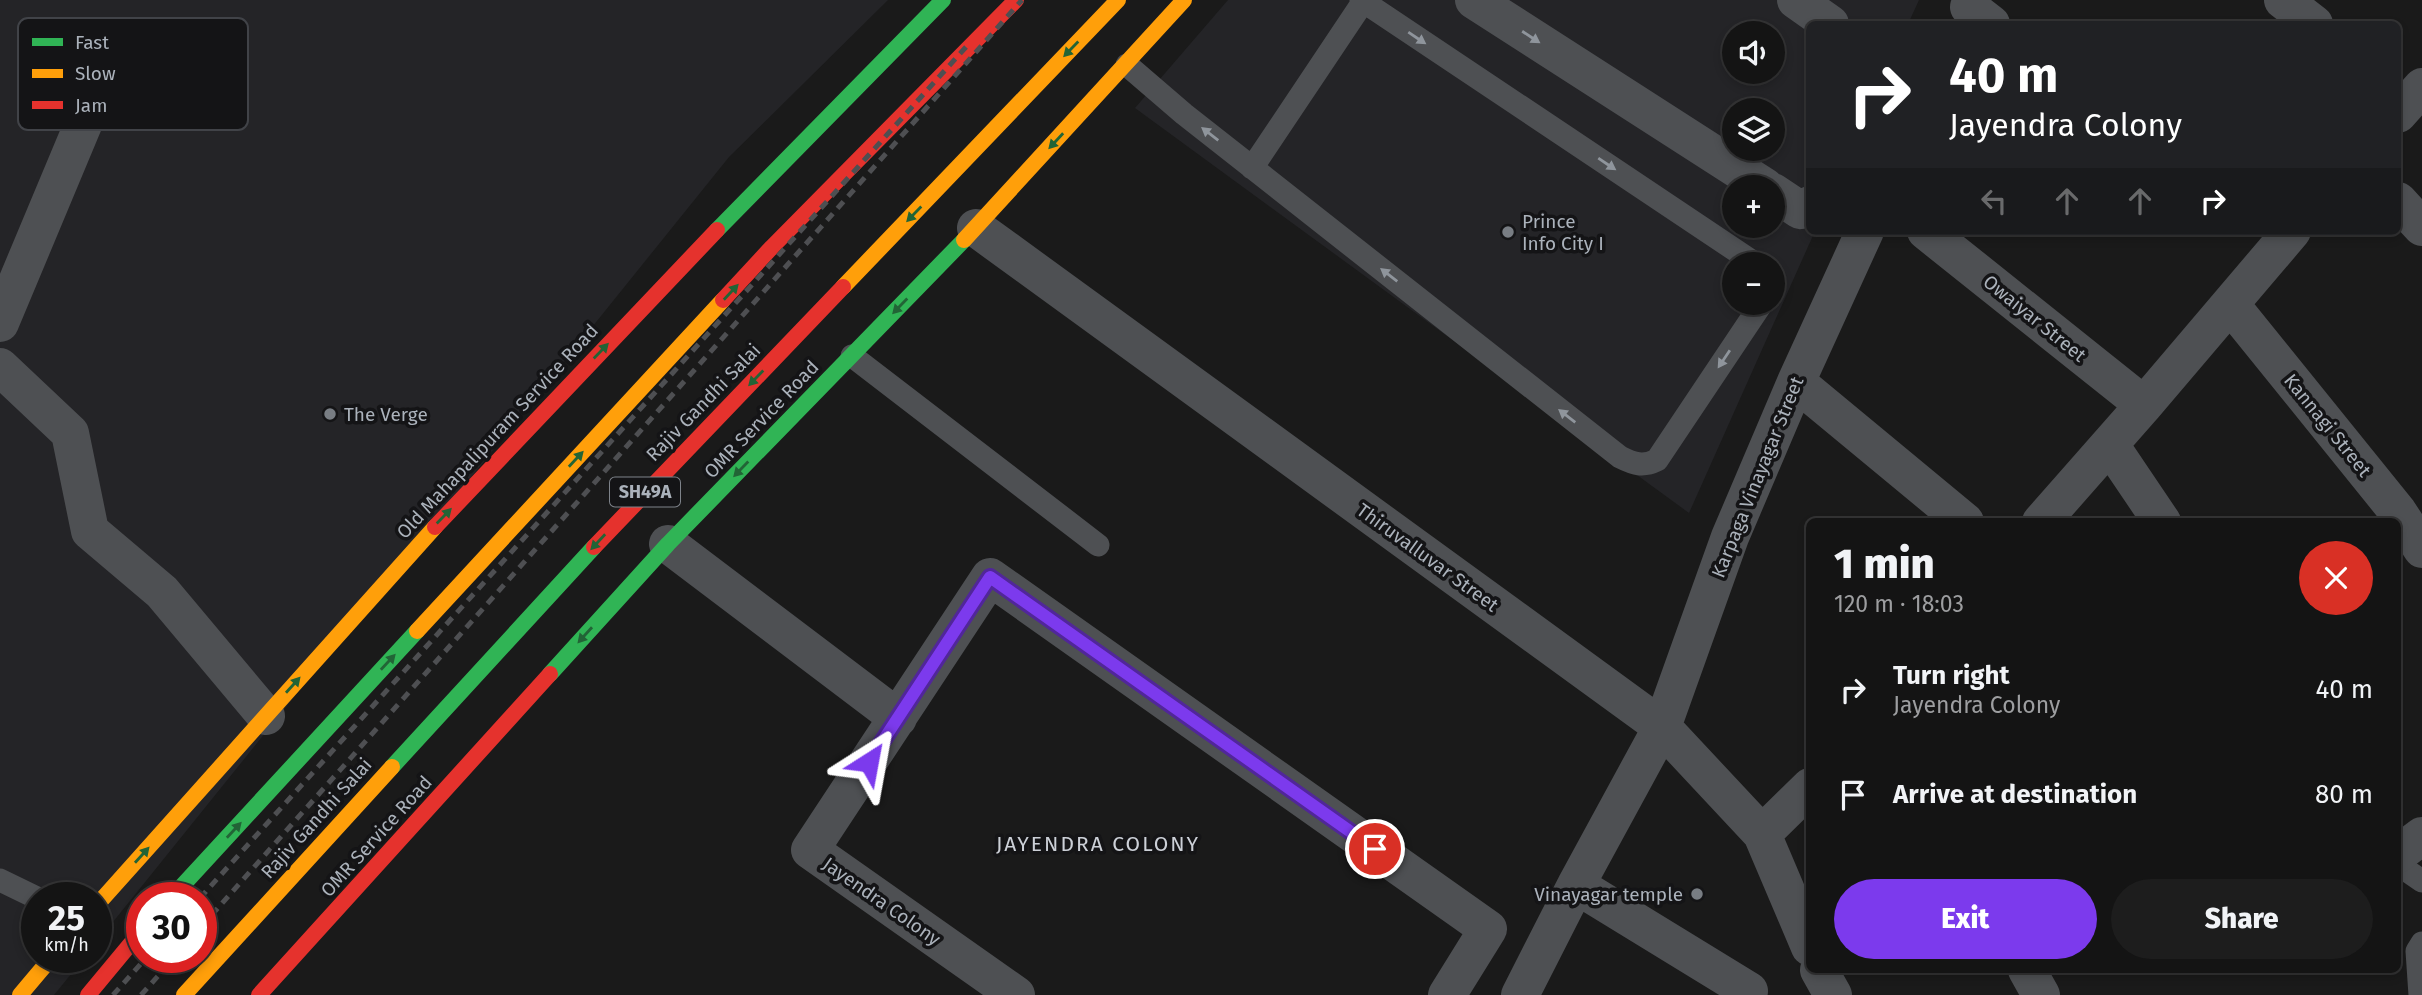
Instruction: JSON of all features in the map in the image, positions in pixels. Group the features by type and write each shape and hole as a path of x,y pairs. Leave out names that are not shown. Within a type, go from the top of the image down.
{"street":[{"name":"Old Mahapalipuram Service Road","path":"112,888 429,533 759,186 943,0"},
{"path":"186,882 772,247 1016,0"},
{"name":"Rajiv Gandhi Salai","path":"184,995 616,523 1118,0"},
{"name":"OMR Service Road","path":"259,995 668,544 976,228 1184,0"},
{"path":"1474,0 1746,175"},
{"path":"1796,0 1826,21"},
{"path":"2283,0 2310,21"},
{"path":"0,323 81,130"},
{"path":"1785,200 1800,210 1806,207"},
{"path":"2401,204 2422,227"},
{"name":"Thiruvalluvar Street","path":"976,228 1662,727 1762,834 1806,938"},
{"name":"Karpaga Vinayagar Street","path":"1520,995 1662,727 1730,537 1796,382 1863,235"},
{"name":"Owaiyar Street","path":"1931,235 2144,405"},
{"path":"2045,518 2230,304 2280,235"},
{"name":"Kannagi Street","path":"2230,304 2398,512 2422,549"},
{"path":"0,367 70,433 90,531 162,592 266,716"},
{"path":"1796,382 1960,518"},
{"path":"2110,445 2159,518"},
{"path":"668,544 898,718"},
{"name":"Jayendra Colony","path":"1016,995 810,850 990,577 1488,929 1447,995"},
{"path":"1762,834 1806,791"},
{"path":"2401,852 2422,836"},
{"path":"1576,885 1749,991"},
{"path":"88,995 126,949"},
{"path":"20,995 39,973"},
{"path":"1821,973 1833,995"},
{"path":"2029,973 2041,995"}],"lane":[{"path":"1252,168 1362,1 1738,252"},
{"path":"1127,65 1252,168 1609,449 1634,464 1647,465 1657,460 1754,315"},
{"path":"852,356 1098,545"},
{"path":"2401,860 2406,870 2422,881"},
{"path":"0,880 21,890"},
{"path":"2420,995 2417,951 2422,943"}],"shaded area":[{"path":"0,0 888,0 729,157 145,882 126,882 126,906 112,923 112,882 21,882 21,973 72,973 54,995 0,995"},
{"path":"1228,0 1919,0 1909,21 1806,21 1806,235 1813,235 1785,298 1785,252 1722,252 1722,315 1777,315 1689,513 1135,108"}],"railway":[{"path":"217,909 1022,0"},
{"path":"214,882 966,47"},
{"path":"113,995 133,973"},
{"path":"141,995 161,973"}],"traffic: fast":[{"path":"717,230 943,0"},
{"path":"550,674 668,544 964,240"},
{"path":"392,767 594,547"},
{"path":"186,882 417,631"}],"traffic: slow":[{"path":"843,287 1118,0"},
{"path":"964,240 1184,0"},
{"path":"417,631 723,300"},
{"path":"112,888 435,527"},
{"path":"184,995 392,767"},
{"path":"20,995 39,973"}],"traffic: jam":[{"path":"723,300 1016,0"},
{"path":"435,527 717,230"},
{"path":"594,547 843,287"},
{"path":"259,995 550,674"},
{"path":"88,995 126,949"}],"place":[{"name":"Prince Info City I","path":"1508,232"},
{"name":"The Verge","path":"330,414"},
{"name":"Vinayagar temple","path":"1697,894"}],"district":[{"name":"JAYENDRA COLONY","path":"1098,844"}],"route":[{"path":"869,762 990,577 1375,849"}]}
